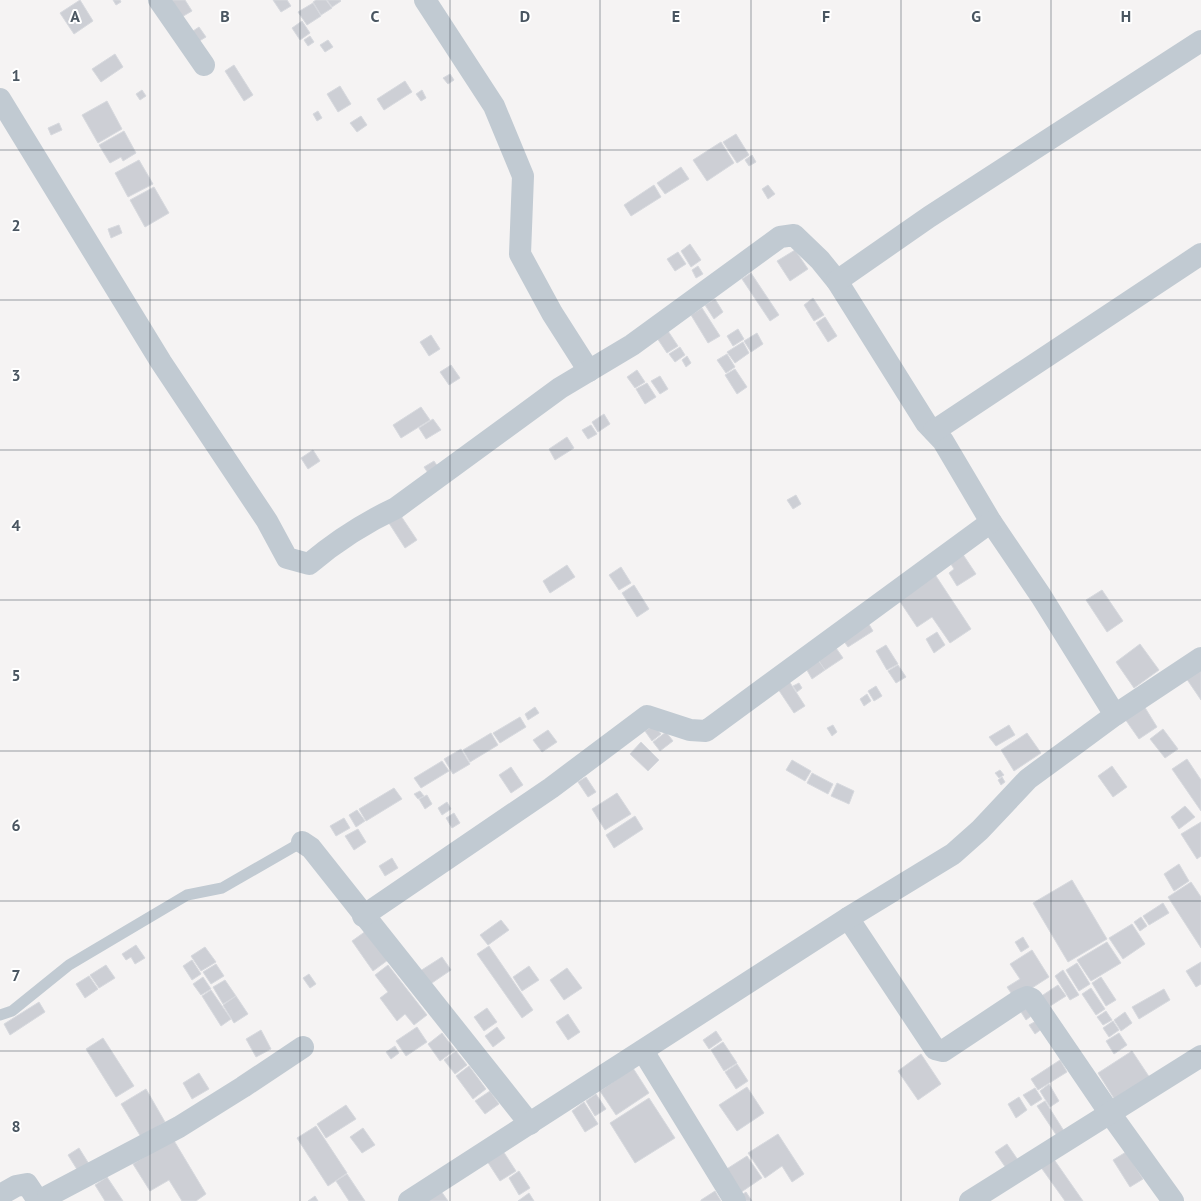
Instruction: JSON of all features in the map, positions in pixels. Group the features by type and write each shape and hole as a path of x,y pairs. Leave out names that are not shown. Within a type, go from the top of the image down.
{"street":[{"path":"159,0 204,65"},
{"path":"425,0 494,106 523,176 520,254 552,313 589,371"},
{"path":"837,281 929,217 1201,41"},
{"path":"0,99 161,362 267,520 287,558 309,564 324,551 373,519 396,508 560,388 632,345 780,237 794,235 820,260 837,281 926,423 943,441 991,522 1041,596 1115,714"},
{"path":"934,431 1201,254"},
{"path":"363,916 551,788 647,716 690,730 706,732 991,522"},
{"path":"410,1201 848,918 953,854 980,830 1028,778 1115,714 1201,658"},
{"path":"302,842 311,848 363,916 530,1124"},
{"path":"848,918 935,1048 943,1051 1020,1000 1026,997 1032,999 1109,1112 1174,1201"},
{"path":"49,1201 48,1196 178,1127 243,1088 302,1047"},
{"path":"643,1051 735,1201"},
{"path":"970,1201 1201,1056"},
{"path":"0,1195 16,1186 27,1184 37,1199 42,1201"}],"lane":[{"path":"0,1015 12,1011 69,965 187,895 222,888 302,842"}],"building":[{"path":"80,0 93,21 74,34 60,13"},
{"path":"113,0 120,0 121,2 116,5"},
{"path":"172,0 185,0 192,11 180,18"},
{"path":"273,0 287,0 291,6 281,12"},
{"path":"316,0 326,0 332,8 321,15 313,2"},
{"path":"327,0 340,0 341,1 332,7"},
{"path":"313,3 321,16 307,25 298,12"},
{"path":"302,21 310,33 300,40 292,28"},
{"path":"199,27 206,37 196,43 190,33"},
{"path":"310,36 314,42 308,46 304,40"},
{"path":"328,40 333,47 325,52 320,45"},
{"path":"115,54 123,67 101,82 92,69"},
{"path":"234,65 253,95 244,101 225,71"},
{"path":"450,74 454,80 448,84 443,78"},
{"path":"405,81 412,92 384,110 377,99"},
{"path":"340,86 351,104 338,112 327,94"},
{"path":"142,90 146,96 140,100 136,94"},
{"path":"422,90 426,98 421,101 416,94"},
{"path":"107,101 122,129 98,143 82,115"},
{"path":"318,111 322,118 317,121 313,114"},
{"path":"361,116 367,125 357,132 350,123"},
{"path":"59,123 62,130 51,135 48,128"},
{"path":"124,131 136,153 123,161 121,157 110,163 99,145"},
{"path":"736,134 749,155 737,163 723,142"},
{"path":"721,142 734,163 707,181 693,160"},
{"path":"752,155 756,162 749,166 745,160"},
{"path":"139,160 153,184 128,197 115,173"},
{"path":"681,167 689,179 665,194 657,183"},
{"path":"654,185 661,197 631,216 624,205"},
{"path":"768,185 775,194 768,199 762,189"},
{"path":"154,187 169,213 145,227 130,200"},
{"path":"119,225 122,233 111,238 108,229"},
{"path":"690,244 701,260 691,267 681,251"},
{"path":"795,250 808,269 790,281 777,261"},
{"path":"678,252 686,264 675,271 667,259"},
{"path":"698,266 703,274 696,278 692,270"},
{"path":"751,273 779,315 770,321 742,279"},
{"path":"813,298 824,315 814,321 804,305"},
{"path":"715,299 723,312 714,319 705,305"},
{"path":"702,308 720,336 708,343 691,315"},
{"path":"825,317 837,336 828,342 816,323"},
{"path":"738,329 744,339 733,346 727,336"},
{"path":"668,331 678,346 667,353 657,338"},
{"path":"757,333 763,344 751,352 744,341"},
{"path":"431,335 440,349 429,356 420,342"},
{"path":"743,342 749,353 735,363 727,352"},
{"path":"680,347 685,355 675,362 669,354"},
{"path":"727,354 735,367 726,373 717,360"},
{"path":"687,356 691,363 686,367 682,360"},
{"path":"451,365 460,378 449,385 440,372"},
{"path":"735,369 747,387 737,394 725,375"},
{"path":"637,370 645,382 635,388 627,377"},
{"path":"660,376 668,389 660,394 651,381"},
{"path":"647,383 656,397 645,404 636,389"},
{"path":"421,407 430,420 401,438 393,425"},
{"path":"604,414 610,424 598,432 592,422"},
{"path":"433,419 441,430 426,439 419,428"},
{"path":"591,425 597,434 588,439 582,430"},
{"path":"567,437 574,448 555,460 549,449"},
{"path":"313,450 320,461 308,469 301,458"},
{"path":"434,461 438,467 428,473 424,467"},
{"path":"796,495 801,504 793,509 787,500"},
{"path":"399,513 417,540 405,548 387,520"},
{"path":"962,553 976,574 957,586 949,573 954,569 949,561"},
{"path":"567,565 575,577 550,593 543,581"},
{"path":"621,567 631,583 619,590 609,575"},
{"path":"934,573 971,629 950,643 932,617 917,627 897,597"},
{"path":"634,585 649,609 637,617 622,593"},
{"path":"1102,590 1123,621 1107,632 1086,600"},
{"path":"867,621 873,631 848,647 841,637"},
{"path":"937,632 945,645 934,653 926,639"},
{"path":"1140,644 1159,670 1134,688 1116,662"},
{"path":"834,645 843,658 825,670 816,657"},
{"path":"886,645 898,664 887,670 876,651"},
{"path":"816,657 825,670 812,679 804,665"},
{"path":"898,665 906,677 896,683 888,671"},
{"path":"1201,668 1201,700 1186,678"},
{"path":"787,678 805,706 794,713 776,686"},
{"path":"799,683 802,688 797,692 793,686"},
{"path":"876,686 882,696 874,701 868,691"},
{"path":"867,694 871,701 864,706 860,699"},
{"path":"1144,706 1157,727 1139,739 1125,719"},
{"path":"535,707 539,713 528,720 525,714"},
{"path":"520,717 526,727 500,743 493,733"},
{"path":"654,725 661,734 652,741 645,731"},
{"path":"833,725 837,732 832,736 827,728"},
{"path":"1009,725 1015,735 996,746 989,737"},
{"path":"1163,729 1178,749 1165,758 1150,739"},
{"path":"548,730 557,742 542,752 533,740"},
{"path":"666,732 673,741 660,751 653,742"},
{"path":"491,733 498,745 470,762 463,750"},
{"path":"1027,733 1041,753 1014,771 1001,750"},
{"path":"641,742 659,760 648,771 630,754"},
{"path":"461,749 470,764 453,774 444,759"},
{"path":"1187,759 1201,780 1201,811 1172,769"},
{"path":"792,760 811,771 805,781 786,770"},
{"path":"442,761 449,771 421,788 414,778"},
{"path":"1112,766 1127,787 1113,797 1098,776"},
{"path":"511,767 523,785 511,793 499,775"},
{"path":"1000,770 1004,775 999,778 995,773"},
{"path":"812,773 833,784 828,794 807,783"},
{"path":"586,777 596,792 588,797 578,782"},
{"path":"1002,777 1005,782 1001,785 998,780"},
{"path":"837,783 854,791 849,804 831,796"},
{"path":"394,788 402,799 366,821 359,809"},
{"path":"420,791 424,796 418,799 414,794"},
{"path":"617,793 631,814 605,830 592,809"},
{"path":"427,795 432,804 425,809 419,799"},
{"path":"447,802 451,809 442,815 438,808"},
{"path":"1185,806 1195,817 1179,829 1171,817"},
{"path":"357,810 365,821 356,827 349,815"},
{"path":"454,813 460,823 452,828 446,818"},
{"path":"635,816 643,829 614,848 606,835"},
{"path":"344,818 350,828 336,836 330,826"},
{"path":"1201,822 1201,856 1197,859 1181,834"},
{"path":"358,829 366,842 354,850 345,836"},
{"path":"392,858 398,868 385,876 379,866"},
{"path":"1179,864 1189,881 1174,891 1164,874"},
{"path":"1072,880 1107,939 1068,962 1033,903"},
{"path":"1191,882 1201,897 1201,948 1168,897"},
{"path":"1163,903 1169,913 1149,925 1143,916"},
{"path":"1141,917 1147,926 1140,931 1134,922"},
{"path":"501,920 509,930 488,945 480,935"},
{"path":"1132,924 1145,944 1123,959 1109,938"},
{"path":"366,931 388,960 373,971 352,941"},
{"path":"1023,937 1029,947 1021,952 1015,942"},
{"path":"1107,942 1121,963 1091,981 1077,960"},
{"path":"136,945 145,958 135,964 131,957 126,960 122,954"},
{"path":"489,946 533,1010 522,1018 477,954"},
{"path":"205,947 216,962 201,971 191,956"},
{"path":"1032,950 1049,977 1015,999 1007,987 1020,979 1010,964"},
{"path":"442,957 451,970 426,987 417,973"},
{"path":"192,960 201,974 192,980 183,966"},
{"path":"1201,962 1201,984 1196,987 1186,971"},
{"path":"1077,963 1090,984 1079,991 1066,970"},
{"path":"216,964 224,976 211,984 203,972"},
{"path":"106,965 115,978 99,988 90,975"},
{"path":"388,965 427,1015 414,1025 405,1014 397,1021 380,998 388,992 375,975"},
{"path":"529,966 539,980 522,991 513,977"},
{"path":"567,968 582,988 564,1000 550,980"},
{"path":"1063,970 1079,995 1070,1000 1055,976"},
{"path":"309,974 316,984 310,988 303,978"},
{"path":"89,976 98,989 85,998 76,984"},
{"path":"203,977 211,989 201,995 193,984"},
{"path":"1101,977 1116,1000 1106,1006 1092,983"},
{"path":"225,980 236,996 223,1004 213,987"},
{"path":"1058,985 1066,996 1047,1008 1040,997"},
{"path":"1091,988 1105,1009 1096,1015 1082,994"},
{"path":"1164,989 1170,1000 1139,1019 1132,1007"},
{"path":"211,990 231,1019 221,1026 202,996"},
{"path":"236,996 248,1014 234,1023 223,1005"},
{"path":"39,1002 45,1012 10,1035 4,1024"},
{"path":"1029,1006 1034,1014 1026,1020 1021,1012"},
{"path":"487,1008 497,1022 484,1031 474,1017"},
{"path":"1106,1011 1112,1020 1103,1025 1097,1017"},
{"path":"1125,1012 1132,1023 1121,1031 1114,1020"},
{"path":"568,1014 580,1032 568,1040 556,1022"},
{"path":"1038,1020 1043,1028 1035,1034 1029,1025"},
{"path":"1113,1021 1119,1030 1109,1037 1103,1028"},
{"path":"417,1027 427,1042 406,1056 396,1041"},
{"path":"497,1027 505,1038 493,1047 485,1036"},
{"path":"261,1030 271,1049 256,1057 246,1039"},
{"path":"716,1031 722,1040 709,1049 703,1040"},
{"path":"442,1033 455,1050 440,1061 428,1044"},
{"path":"1119,1033 1127,1045 1114,1054 1106,1041"},
{"path":"103,1038 134,1086 116,1097 86,1049"},
{"path":"723,1042 737,1063 724,1071 711,1050"},
{"path":"395,1046 399,1053 391,1059 386,1052"},
{"path":"456,1051 467,1065 455,1074 444,1060"},
{"path":"1132,1051 1150,1078 1115,1100 1098,1073"},
{"path":"921,1054 941,1084 918,1100 898,1071"},
{"path":"1060,1060 1067,1072 1038,1090 1031,1079"},
{"path":"737,1064 748,1081 736,1089 725,1072"},
{"path":"469,1066 486,1089 473,1099 456,1076"},
{"path":"633,1068 649,1093 616,1115 600,1091"},
{"path":"199,1073 209,1089 192,1099 183,1083"},
{"path":"1049,1084 1059,1101 1050,1107 1040,1091"},
{"path":"747,1087 764,1113 737,1131 719,1105"},
{"path":"1035,1088 1042,1099 1031,1106 1023,1095"},
{"path":"146,1089 165,1122 141,1137 121,1104"},
{"path":"490,1091 499,1104 485,1114 475,1101"},
{"path":"596,1094 606,1109 595,1116 586,1101"},
{"path":"1019,1097 1027,1110 1016,1118 1008,1104"},
{"path":"649,1098 675,1138 635,1163 610,1123"},
{"path":"1045,1101 1064,1131 1057,1136 1037,1106"},
{"path":"584,1102 598,1124 585,1132 572,1111"},
{"path":"346,1105 356,1119 326,1138 317,1124"},
{"path":"316,1126 347,1173 328,1186 297,1138"},
{"path":"363,1128 375,1145 362,1153 350,1137"},
{"path":"778,1134 804,1174 792,1182 782,1166 765,1178 748,1153"},
{"path":"173,1139 206,1194 196,1201 182,1201 169,1180 150,1191 133,1164"},
{"path":"1007,1144 1018,1160 1006,1168 995,1152"},
{"path":"79,1148 89,1164 78,1171 68,1155"},
{"path":"503,1151 516,1171 500,1181 487,1161"},
{"path":"1126,1152 1143,1179 1130,1187 1113,1160"},
{"path":"747,1156 762,1178 737,1195 722,1172"},
{"path":"1053,1158 1083,1201 1065,1201 1040,1166"},
{"path":"519,1171 530,1188 519,1195 509,1178"},
{"path":"347,1174 365,1201 349,1201 336,1181"},
{"path":"107,1177 123,1201 105,1201 95,1185"},
{"path":"441,1191 448,1201 426,1201"},
{"path":"715,1191 721,1201 701,1201 701,1200"},
{"path":"746,1192 752,1201 739,1201 737,1198"},
{"path":"529,1193 534,1201 518,1201"},
{"path":"315,1196 318,1201 308,1201"}]}
